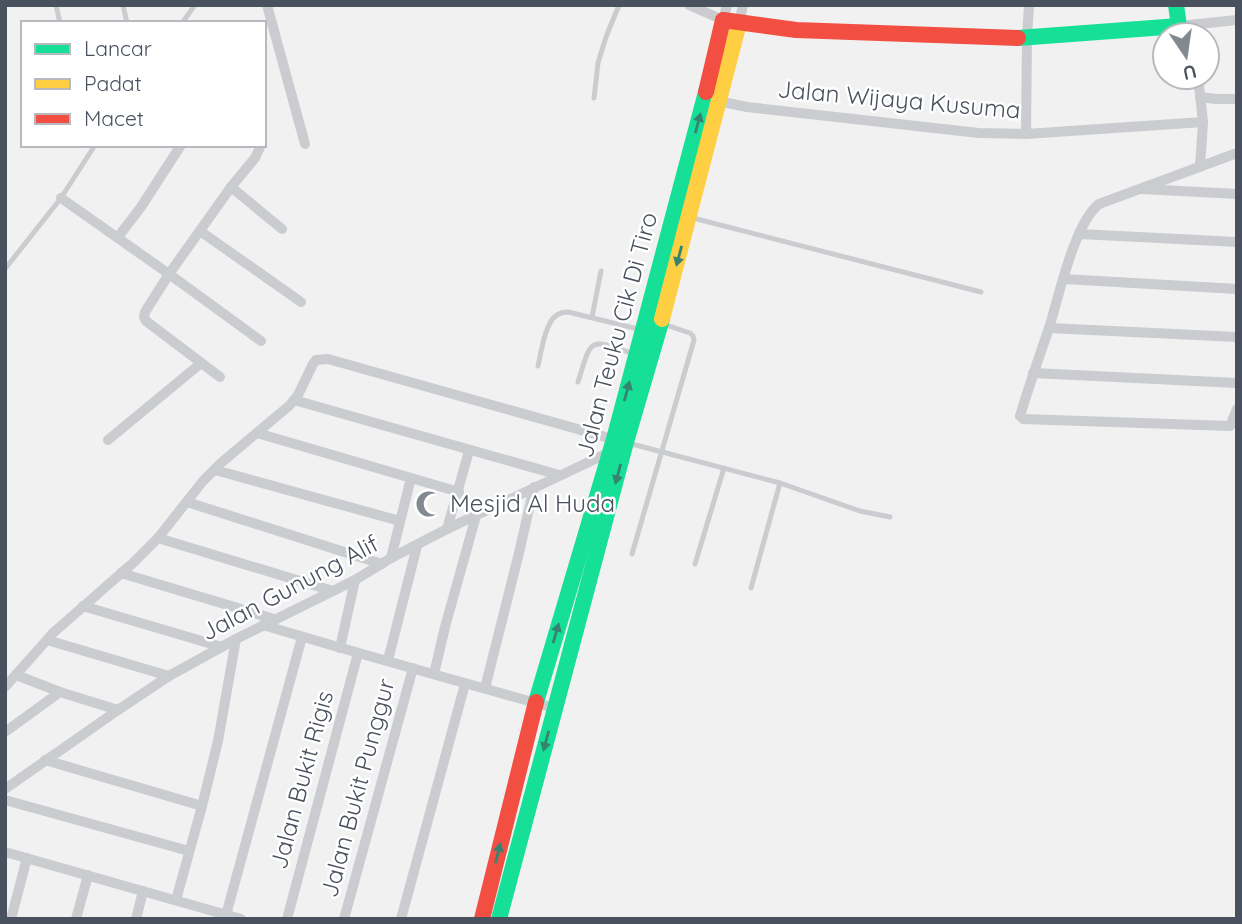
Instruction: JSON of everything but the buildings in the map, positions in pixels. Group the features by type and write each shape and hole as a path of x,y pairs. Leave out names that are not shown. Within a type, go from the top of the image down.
{"street":[{"path":"267,5 304,144"},
{"path":"689,5 796,30 1027,38 1151,31"},
{"name":"Jalan Teuku Cik Di Tiro","path":"499,919 554,708 637,355 697,154 730,16 743,5"},
{"path":"1026,134 1029,5"},
{"path":"1176,5 1184,21"},
{"name":"Jalan Teuku Cik Di Tiro","path":"482,919 536,703 617,445 661,323 690,217 697,154 718,101 730,16"},
{"path":"1199,91 1203,122 1200,167"},
{"path":"1200,97 1237,99"},
{"name":"Jalan Wijaya Kusuma","path":"718,101 747,107 979,133 1026,134 1203,122"},
{"path":"118,237 180,147"},
{"path":"220,377 200,364 144,317 169,274 255,158 260,147"},
{"path":"1237,153 1098,204 1092,210 1079,234 1063,279 1020,416 1023,419 1230,426 1237,409"},
{"path":"231,187 282,229"},
{"path":"1137,189 1237,194"},
{"path":"61,198 261,341"},
{"path":"200,231 301,302"},
{"path":"1079,234 1237,242"},
{"path":"1063,279 1237,289"},
{"path":"1049,328 1237,337"},
{"path":"5,687 47,640 158,538 203,481 294,400 316,360 328,359 617,445"},
{"path":"108,440 200,364"},
{"path":"1033,373 1237,383"},
{"path":"294,400 559,475"},
{"path":"257,433 459,492"},
{"name":"Jalan Gunung Alif","path":"5,789 169,676 447,529 617,445"},
{"path":"447,529 469,451"},
{"path":"215,470 400,521"},
{"path":"187,502 387,561 411,478"},
{"path":"485,688 534,487"},
{"path":"434,674 476,516"},
{"path":"158,538 333,591"},
{"path":"388,660 417,546"},
{"path":"121,573 274,619"},
{"path":"340,648 355,580"},
{"path":"83,606 222,647"},
{"path":"263,625 554,708"},
{"path":"226,915 302,637"},
{"path":"176,900 218,741 236,639"},
{"path":"47,640 169,676"},
{"name":"Jalan Bukit Rigis","path":"287,919 358,653"},
{"name":"Jalan Bukit Punggur","path":"344,919 413,668"},
{"path":"16,676 118,710"},
{"path":"401,919 465,684"},
{"path":"5,732 60,692"},
{"path":"45,760 202,806"},
{"path":"5,800 188,851"},
{"path":"5,852 241,919"},
{"path":"10,919 27,858"},
{"path":"76,919 88,875"},
{"path":"136,919 144,891"},
{"path":"192,919 197,905"}],"lane":[{"path":"184,21 195,5"},
{"path":"594,98 598,63 620,5"},
{"path":"5,270 61,198 92,147"},
{"path":"690,217 981,292"},
{"path":"592,317 601,271"},
{"path":"538,366 549,324 554,317 568,312 644,330"},
{"path":"632,554 694,341 690,333 661,323"},
{"path":"578,382 589,348 594,344 601,343 637,355"},
{"path":"617,445 661,451 780,483 860,510 890,517"},
{"path":"695,564 724,468"},
{"path":"751,588 780,483"}],"traffic: fast":[{"path":"1018,38 1179,26 1176,5"},
{"path":"536,702 614,439 706,92"},
{"path":"499,919 626,442 662,319"}],"traffic: slow":[{"path":"662,319 739,23"}],"traffic: jam":[{"path":"706,92 723,20 796,30 1018,38"},
{"path":"482,919 536,702"}],"place":[{"name":"Mesjid Al Huda","path":"429,504"}]}
